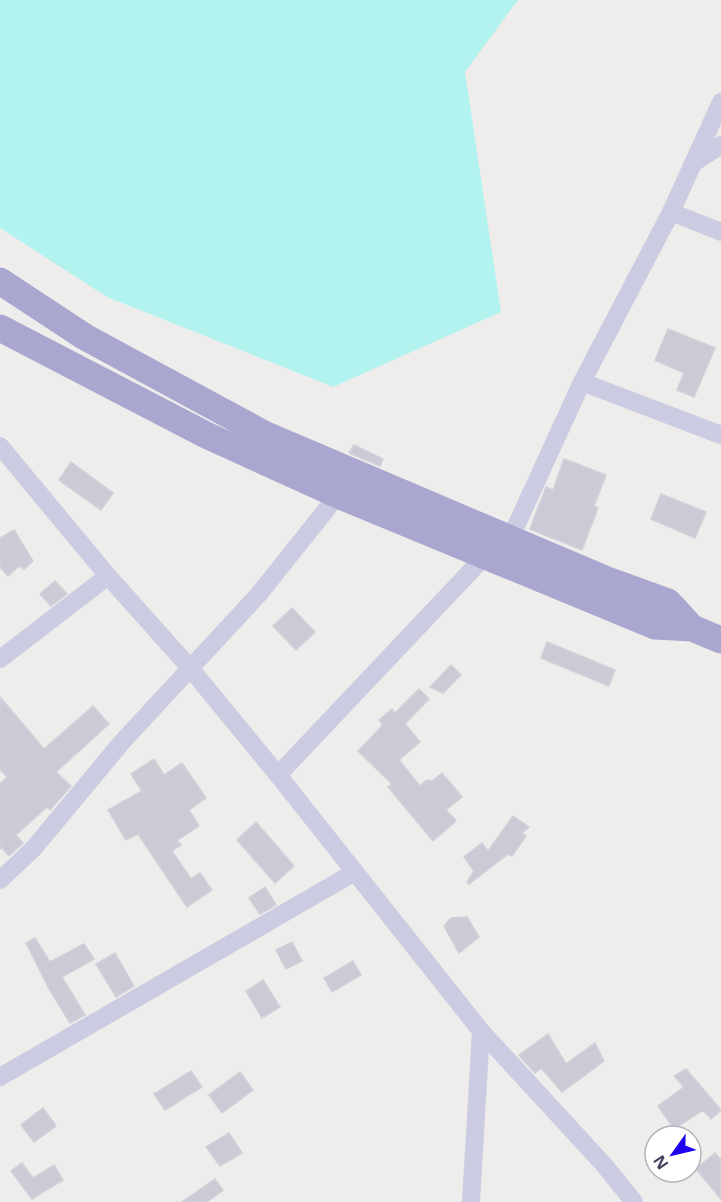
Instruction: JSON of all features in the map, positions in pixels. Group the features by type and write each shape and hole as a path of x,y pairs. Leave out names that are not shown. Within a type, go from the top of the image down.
{"main road":[{"path":"0,281 85,337 266,435 607,580 668,602 692,628"},
{"path":"0,328 206,435 338,495 655,626 692,628 721,640"}],"street":[{"path":"510,539 582,382 671,212 721,102"},
{"path":"695,162 721,145"},
{"path":"671,212 721,232"},
{"path":"582,382 721,435"},
{"path":"0,446 108,576 190,668 278,775 481,1031 634,1202"},
{"path":"0,880 33,849 123,742 259,594 338,495"},
{"path":"278,775 486,555"},
{"path":"0,659 108,576"},
{"path":"0,1077 355,873"},
{"path":"471,1202 481,1031"}],"shaded area":[{"path":"0,0 518,0 465,72 501,312 333,387 107,297 0,228"}],"building":[{"path":"668,329 715,348 694,397 677,390 684,373 655,360"},
{"path":"354,445 383,459 380,466 349,453"},
{"path":"564,459 606,475 594,506 598,508 582,550 530,529 546,487 553,490"},
{"path":"71,462 113,493 101,510 59,480"},
{"path":"661,494 706,512 695,538 651,519"},
{"path":"14,530 33,561 24,569 19,566 8,576 0,567 0,538"},
{"path":"55,581 67,594 51,606 40,594"},
{"path":"292,608 315,632 296,650 273,626"},
{"path":"547,642 615,670 609,686 541,658"},
{"path":"451,665 461,675 443,693 430,687"},
{"path":"419,689 429,699 405,724 420,742 399,760 420,786 427,780 432,781 442,773 462,797 446,810 456,821 433,841 388,787 392,784 358,751 383,725 379,720 392,709 395,713"},
{"path":"0,697 44,749 93,706 109,724 56,772 71,786 50,810 47,807 16,835 23,843 9,856 2,848 0,849 0,784 7,777 0,769"},
{"path":"154,759 164,775 182,763 206,798 189,810 199,826 177,840 181,845 172,851 191,879 200,873 212,890 187,907 138,834 126,840 108,810 142,791 131,774"},
{"path":"513,816 529,827 522,833 526,836 512,856 508,854 469,884 467,882 474,871 464,857 482,843 488,851"},
{"path":"256,822 294,866 275,883 237,840"},
{"path":"265,887 276,905 260,914 249,898"},
{"path":"467,917 479,937 459,953 444,926 451,918"},
{"path":"35,938 50,962 84,944 94,959 62,977 85,1015 70,1023 49,989 26,943"},
{"path":"292,942 302,961 286,969 276,950"},
{"path":"115,953 134,986 116,997 96,964"},
{"path":"353,961 361,975 332,992 324,978"},
{"path":"263,980 280,1007 262,1018 246,991"},
{"path":"548,1034 566,1064 595,1043 604,1061 562,1092 541,1068 535,1073 519,1055"},
{"path":"686,1069 721,1110 711,1119 703,1110 682,1124 671,1124 658,1106 684,1087 674,1076"},
{"path":"191,1071 202,1087 165,1110 154,1094"},
{"path":"240,1072 253,1090 222,1113 209,1095"},
{"path":"43,1108 56,1126 34,1142 21,1125"},
{"path":"229,1133 242,1153 220,1166 206,1147"},
{"path":"715,1153 721,1160 721,1199 703,1177 703,1163"},
{"path":"22,1163 33,1178 54,1165 63,1180 32,1199 11,1171"},
{"path":"215,1179 223,1190 207,1202 182,1202"}]}
